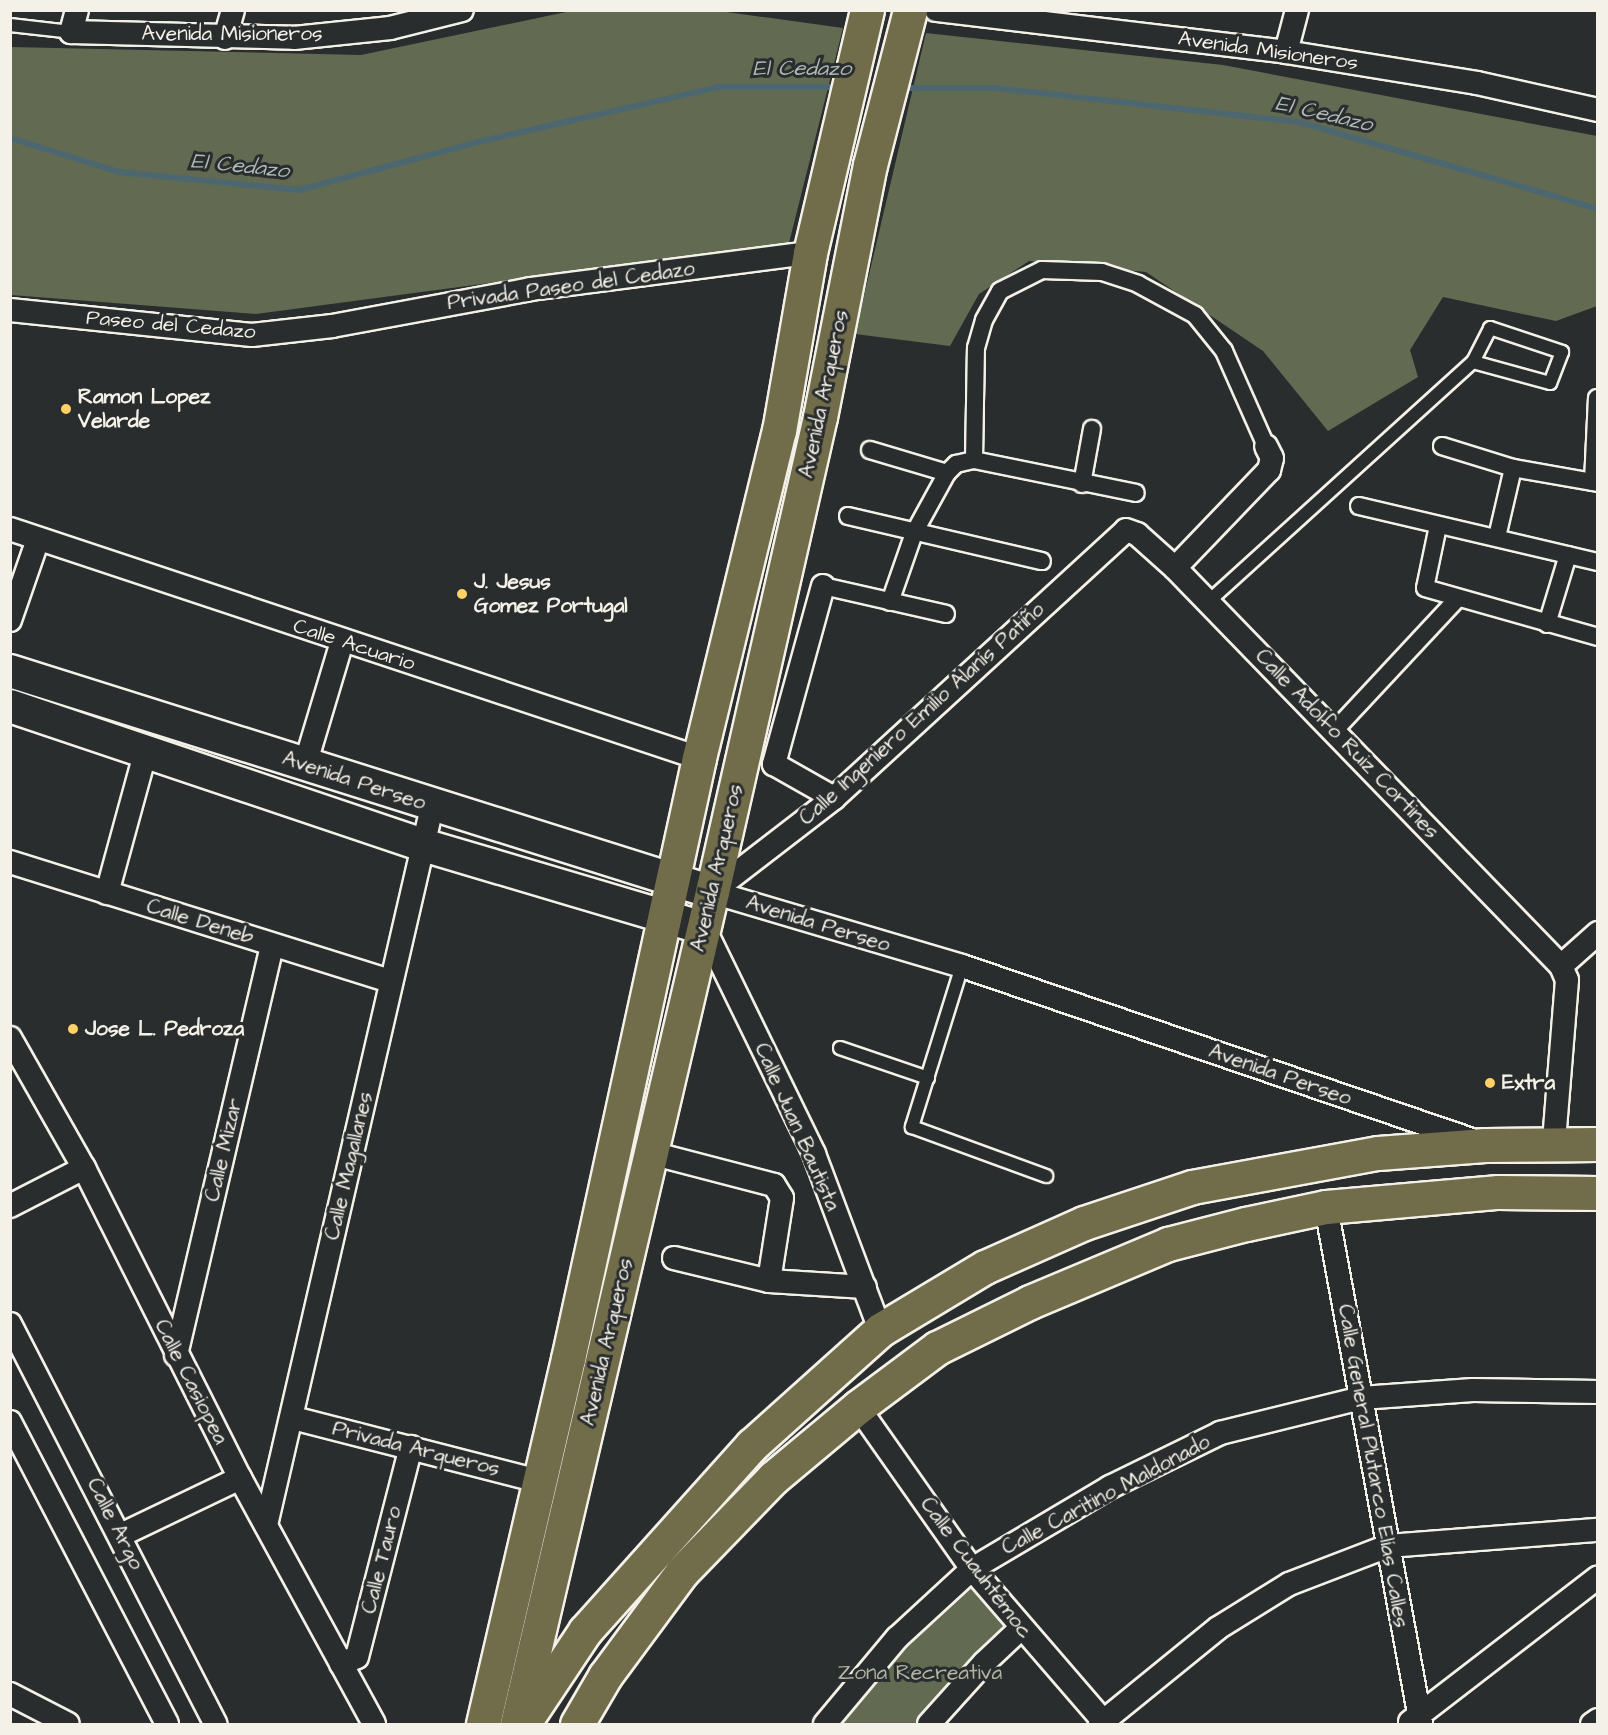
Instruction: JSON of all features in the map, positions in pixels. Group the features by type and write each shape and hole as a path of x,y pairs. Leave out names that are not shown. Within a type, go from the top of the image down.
{"main road":[{"name":"Avenida Arqueros","path":"483,1725 674,881 699,758 779,431 810,253 865,18"},
{"name":"Avenida Arqueros","path":"517,1725 704,928 820,417 870,165 907,20"},
{"name":"Avenida Perseo","path":"10,672 432,807 712,892"},
{"name":"Avenida Perseo","path":"10,706 145,754 423,845 704,928"},
{"path":"523,1725 585,1631 752,1445 880,1330 985,1267 1084,1223 1192,1187 1378,1153 1554,1142 1598,1144"},
{"path":"577,1725 606,1676 682,1572 773,1478 858,1407 937,1348 1030,1302 1168,1244 1326,1207 1498,1192 1598,1193"}],"street":[{"path":"71,33 77,10"},
{"path":"225,38 232,10"},
{"name":"Avenida Misioneros","path":"71,33 294,38 392,19 462,10"},
{"name":"Avenida Misioneros","path":"936,10 1093,19 1477,83 1598,110"},
{"path":"1286,52 1297,10"},
{"name":"Privada Paseo del Cedazo","path":"332,326 531,289 810,253"},
{"path":"974,460 976,348 984,320 1000,291 1042,270 1102,272 1138,284 1194,315 1224,351 1272,458 1269,470 1175,568"},
{"name":"Paseo del Cedazo","path":"10,310 252,335 332,326"},
{"path":"1442,446 1514,468 1595,483 1597,398"},
{"path":"1083,484 1092,429"},
{"path":"870,450 947,473"},
{"path":"890,602 914,532 947,473 956,464 974,460 1136,493"},
{"path":"1497,537 1514,468"},
{"path":"1359,506 1598,562"},
{"path":"848,516 1041,561"},
{"path":"1438,526 1425,588 1598,637"},
{"name":"Calle Acuario","path":"10,529 342,642 699,758"},
{"name":"Calle Ingeniero Emilio Alanís Patiño","path":"712,892 834,798 1126,530"},
{"name":"Calle Adolfo Ruiz Cortines","path":"1126,530 1137,534 1175,568 1335,730 1561,966"},
{"path":"10,620 38,539"},
{"path":"1547,624 1568,555"},
{"path":"834,798 774,764 823,586 946,614"},
{"path":"1335,730 1458,598"},
{"path":"305,765 342,642"},
{"path":"107,893 145,754"},
{"name":"Calle Magallanes","path":"266,1525 293,1418 390,981 432,807"},
{"name":"Calle Deneb","path":"10,862 390,981"},
{"name":"Avenida Perseo","path":"712,892 962,966 1485,1145"},
{"name":"Calle Juan Bautista","path":"704,928 814,1154 880,1330"},
{"path":"1554,1142 1567,980 1561,966 1598,933"},
{"name":"Calle Mizar","path":"176,1355 272,945"},
{"name":"Calle Casiopea","path":"10,1038 84,1168 176,1355 240,1478 374,1725"},
{"path":"651,1153 774,1185 782,1198 769,1281"},
{"path":"10,1206 84,1168"},
{"name":"Calle General Plutarco Elías Calles","path":"1326,1207 1388,1546 1415,1721"},
{"path":"674,1258 769,1281 865,1287"},
{"name":"Calle Argo","path":"10,1324 121,1535 216,1725"},
{"name":"Calle Caritino Maldonado","path":"825,1725 897,1638 972,1569 1110,1487 1220,1433 1361,1398 1473,1390 1598,1392"},
{"name":"Calle Cuauhtémoc","path":"858,1407 972,1569 1101,1723"},
{"name":"Privada Arqueros","path":"293,1418 538,1481"},
{"path":"10,1422 167,1725"},
{"name":"Calle Tauro","path":"341,1664 357,1656 411,1447"},
{"path":"121,1535 240,1478"},
{"path":"1101,1723 1218,1628 1289,1584 1388,1546 1598,1530"},
{"path":"1415,1721 1598,1576"},
{"path":"929,1725 984,1663 1020,1629"},
{"path":"10,1694 33,1709 68,1725"},
{"path":"1593,1725 1598,1720"}],"lane":[{"path":"10,25 71,33"},
{"path":"1208,602 1473,362 1490,328 1562,352 1550,383 1473,362"},
{"path":"962,966 912,1127 1046,1176"},
{"path":"840,1048 928,1078"}],"green space":[{"path":"712,10 843,28 789,243 256,314 11,295 11,47 361,55 571,11"},
{"path":"926,33 1223,65 1597,136 1597,306 1556,321 1443,297 1410,350 1418,377 1328,431 1263,351 1146,272 1029,261 979,294 950,346 855,334"},
{"name":"Zona Recreativa","path":"972,1569 1020,1629 929,1724 825,1724"}],"waterway":[{"name":"El Cedazo","path":"10,138 119,172 299,190 478,142 718,87 840,87"},
{"name":"El Cedazo","path":"901,88 995,88 1299,122 1598,209"}],"place":[{"name":"Ramon Lopez Velarde","path":"66,409"},
{"name":"J. Jesus Gomez Portugal","path":"462,594"},
{"name":"Jose L. Pedroza","path":"73,1029"},
{"name":"Extra","path":"1490,1083"}]}
